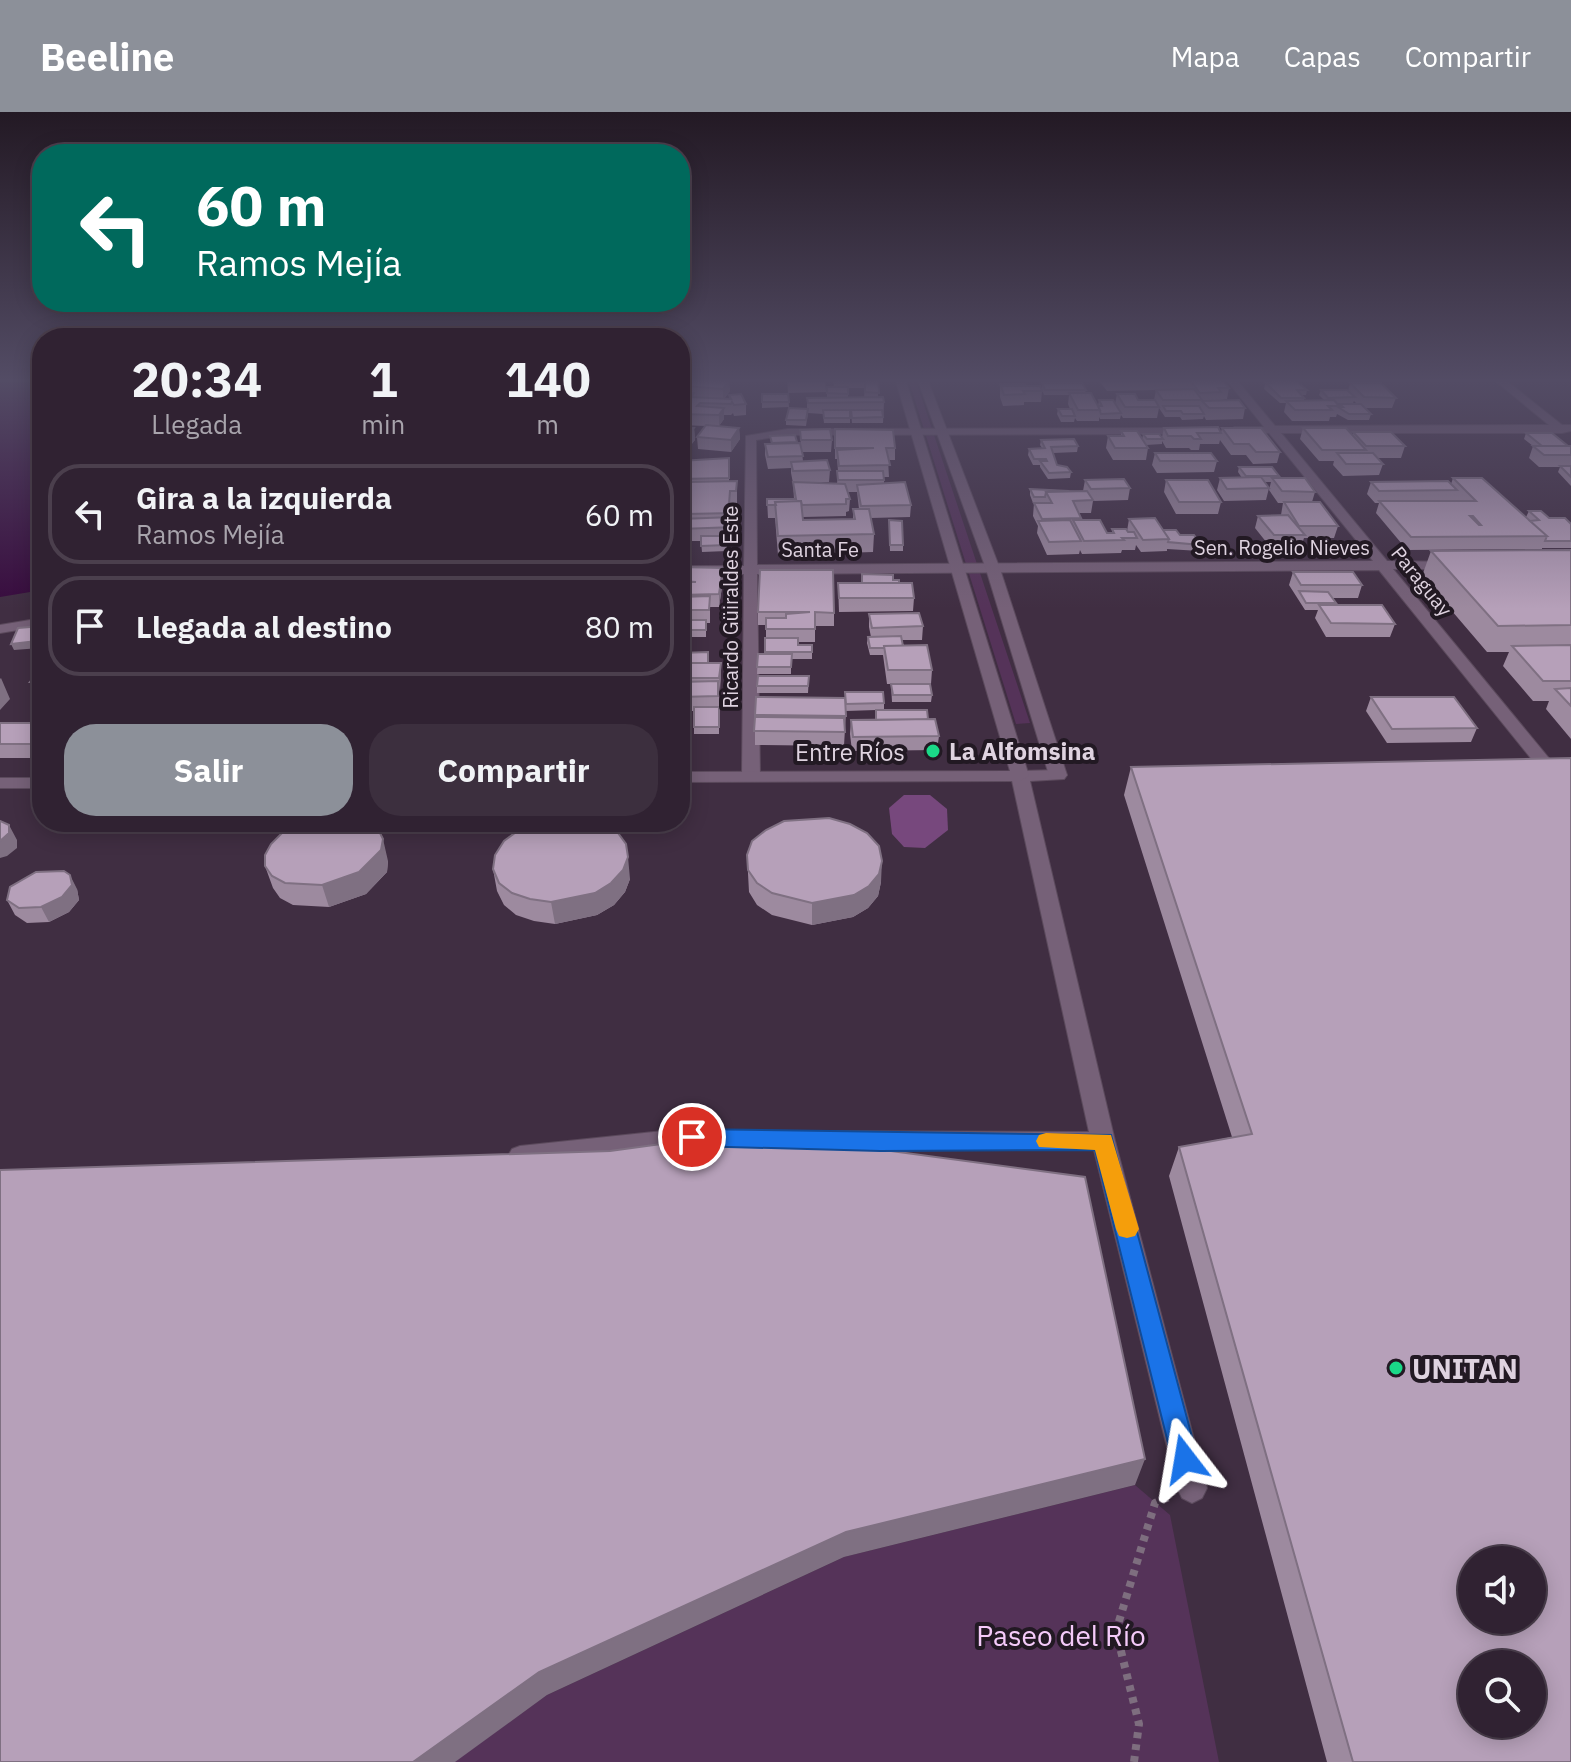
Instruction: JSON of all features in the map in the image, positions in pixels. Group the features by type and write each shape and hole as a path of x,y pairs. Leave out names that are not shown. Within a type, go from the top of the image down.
{"street":[{"name":"Ricardo Güiraldes Este","path":"750,455 751,776"},
{"path":"924,455 1020,776 1103,1141 1192,1488"},
{"path":"949,455 993,569"},
{"name":"Paraguay","path":"1294,455 1552,773 1571,773"},
{"name":"Sen. Rogelio Nieves","path":"960,569 1462,565"},
{"name":"Santa Fe","path":"690,570 960,569"},
{"name":"Entre Ríos","path":"690,777 1058,775 993,569"},
{"path":"0,629 32,624"},
{"path":"0,783 32,783"},
{"path":"496,1158 692,1137 880,1142 1103,1141"}],"path":[{"path":"1134,1762 1139,1724 1116,1631 1155,1503 1192,1488"}],"green space":[{"path":"932,455 941,455 1030,723 1016,724"},
{"name":"Paseo del Río","path":"1135,1485 1170,1515 1219,1762 454,1762 547,1695 844,1557"}],"shaded area":[{"path":"0,455 32,455 32,592 0,597"},
{"path":"904,795 930,795 947,809 948,830 925,848 904,847 892,834 889,808"}],"building":[{"path":"768,455 803,456 768,457"},
{"path":"838,455 888,455 890,465 839,466"},
{"path":"1032,455 1054,455 1057,465 1067,467 1071,472 1049,473 1040,461 1046,459 1034,459"},
{"path":"1156,455 1212,455 1217,461 1160,461"},
{"path":"1339,455 1375,455 1383,464 1346,464"},
{"path":"729,458 729,478 690,479 690,460"},
{"path":"827,460 830,470 793,471 791,462"},
{"path":"1560,466 1571,466 1571,477"},
{"path":"1239,467 1272,467 1279,476 1246,476"},
{"path":"837,471 883,471 884,480 838,480"},
{"path":"1261,477 1269,488 1227,489 1220,478"},
{"path":"1272,478 1305,478 1315,492 1282,491"},
{"path":"1453,478 1482,478 1547,536 1411,537 1379,501 1476,501"},
{"path":"1124,479 1130,488 1091,489 1085,480"},
{"path":"1166,480 1208,480 1221,502 1179,502"},
{"path":"737,481 736,491 730,491 729,504 734,504 735,513 690,514 690,482"},
{"path":"1448,481 1457,490 1379,491 1371,482"},
{"path":"793,482 845,484 850,499 846,499 846,504 802,505 801,501 767,505 767,499 796,499"},
{"path":"905,482 911,505 861,506 857,485"},
{"path":"1030,489 1069,491 1046,492 1045,497 1034,497"},
{"path":"1087,491 1093,500 1073,501 1081,518 1042,519 1034,503 1052,503 1046,492"},
{"path":"801,501 803,520 855,519 853,509 869,509 874,534 778,536 775,502"},
{"path":"1284,502 1320,502 1338,526 1299,526"},
{"path":"1529,511 1541,511 1549,518 1565,518 1571,524 1571,541 1545,541 1547,536 1530,521 1539,520"},
{"path":"1288,515 1305,535 1274,535 1258,516"},
{"path":"733,517 735,527 690,529 690,519"},
{"path":"1155,518 1169,539 1143,540 1129,519"},
{"path":"889,520 902,521 903,545 890,545"},
{"path":"1070,520 1081,541 1049,542 1038,521"},
{"path":"1073,520 1100,520 1107,533 1114,533 1112,529 1126,529 1134,532 1137,538 1084,541"},
{"path":"1163,530 1194,535 1201,545 1168,542"},
{"path":"701,536 726,536 727,545 701,546"},
{"path":"1571,550 1571,625 1498,626 1431,551"},
{"path":"690,567 723,568 719,594 690,595 690,582 696,582 690,582"},
{"path":"760,570 833,570 834,613 815,612 815,629 766,629 766,618 786,618 786,614 810,612 758,612"},
{"path":"1293,572 1353,572 1362,585 1301,585"},
{"path":"862,574 893,575 893,580 899,580 899,583 862,583"},
{"path":"838,583 912,583 914,598 839,598"},
{"path":"1299,591 1328,592 1336,603 1306,603"},
{"path":"710,596 709,610 690,610 690,597"},
{"path":"1319,605 1382,605 1395,624 1331,623"},
{"path":"919,613 923,626 872,628 869,614"},
{"path":"690,620 706,620 706,630 690,630"},
{"path":"32,627 32,642 11,644 18,628"},
{"path":"901,636 903,646 870,648 868,637"},
{"path":"765,638 798,638 798,645 812,645 812,652 765,652"},
{"path":"927,645 932,670 888,670 884,646"},
{"path":"1571,645 1571,681 1543,681 1512,646"},
{"path":"708,652 708,663 690,663 690,653"},
{"path":"758,654 792,654 791,667 757,667"},
{"path":"690,663 721,663 719,678 690,678"},
{"path":"758,676 809,676 808,686 757,686"},
{"path":"718,681 718,696 690,697 690,682"},
{"path":"891,684 930,684 932,695 893,695"},
{"path":"1571,688 1571,706 1555,689"},
{"path":"845,692 883,692 884,703 846,704"},
{"path":"756,697 845,698 846,716 755,715"},
{"path":"1371,697 1454,697 1477,728 1392,729"},
{"path":"694,707 719,707 719,727 694,727"},
{"path":"876,710 927,710 928,719 876,720"},
{"path":"755,717 844,718 845,732 754,731"},
{"path":"935,719 939,736 853,737 851,720"},
{"path":"0,723 32,723 32,744 0,744"},
{"name":"UNITAN","path":"1571,758 1571,1762 1353,1762 1179,1147 1252,1134 1131,767"},
{"path":"829,818 867,833 879,846 882,861 879,874 869,886 854,895 812,903 772,893 757,883 748,870 747,855 752,841 784,821"},
{"path":"0,821 9,825 9,833 0,841"},
{"path":"380,832 383,839 381,850 359,872 322,885 285,883 272,876 265,866 265,855 282,833"},
{"path":"516,832 616,832 626,844 628,857 623,870 611,883 595,893 551,902 512,893 499,883 493,869 495,855 504,841"},
{"path":"64,871 70,875 72,885 62,897 41,907 19,908 7,900 10,887 36,872"},
{"path":"749,1132 1085,1177 1145,1459 846,1532 539,1672 413,1762 0,1762 0,1170 610,1151"}],"slow traffic":[{"path":"1046,1141 1103,1141 1127,1229"}],"place":[{"name":"La Alfomsina","path":"933,751"},
{"name":"UNITAN","path":"1396,1368"}],"route":[{"path":"692,1137 880,1142 1103,1141 1185,1459"}]}
